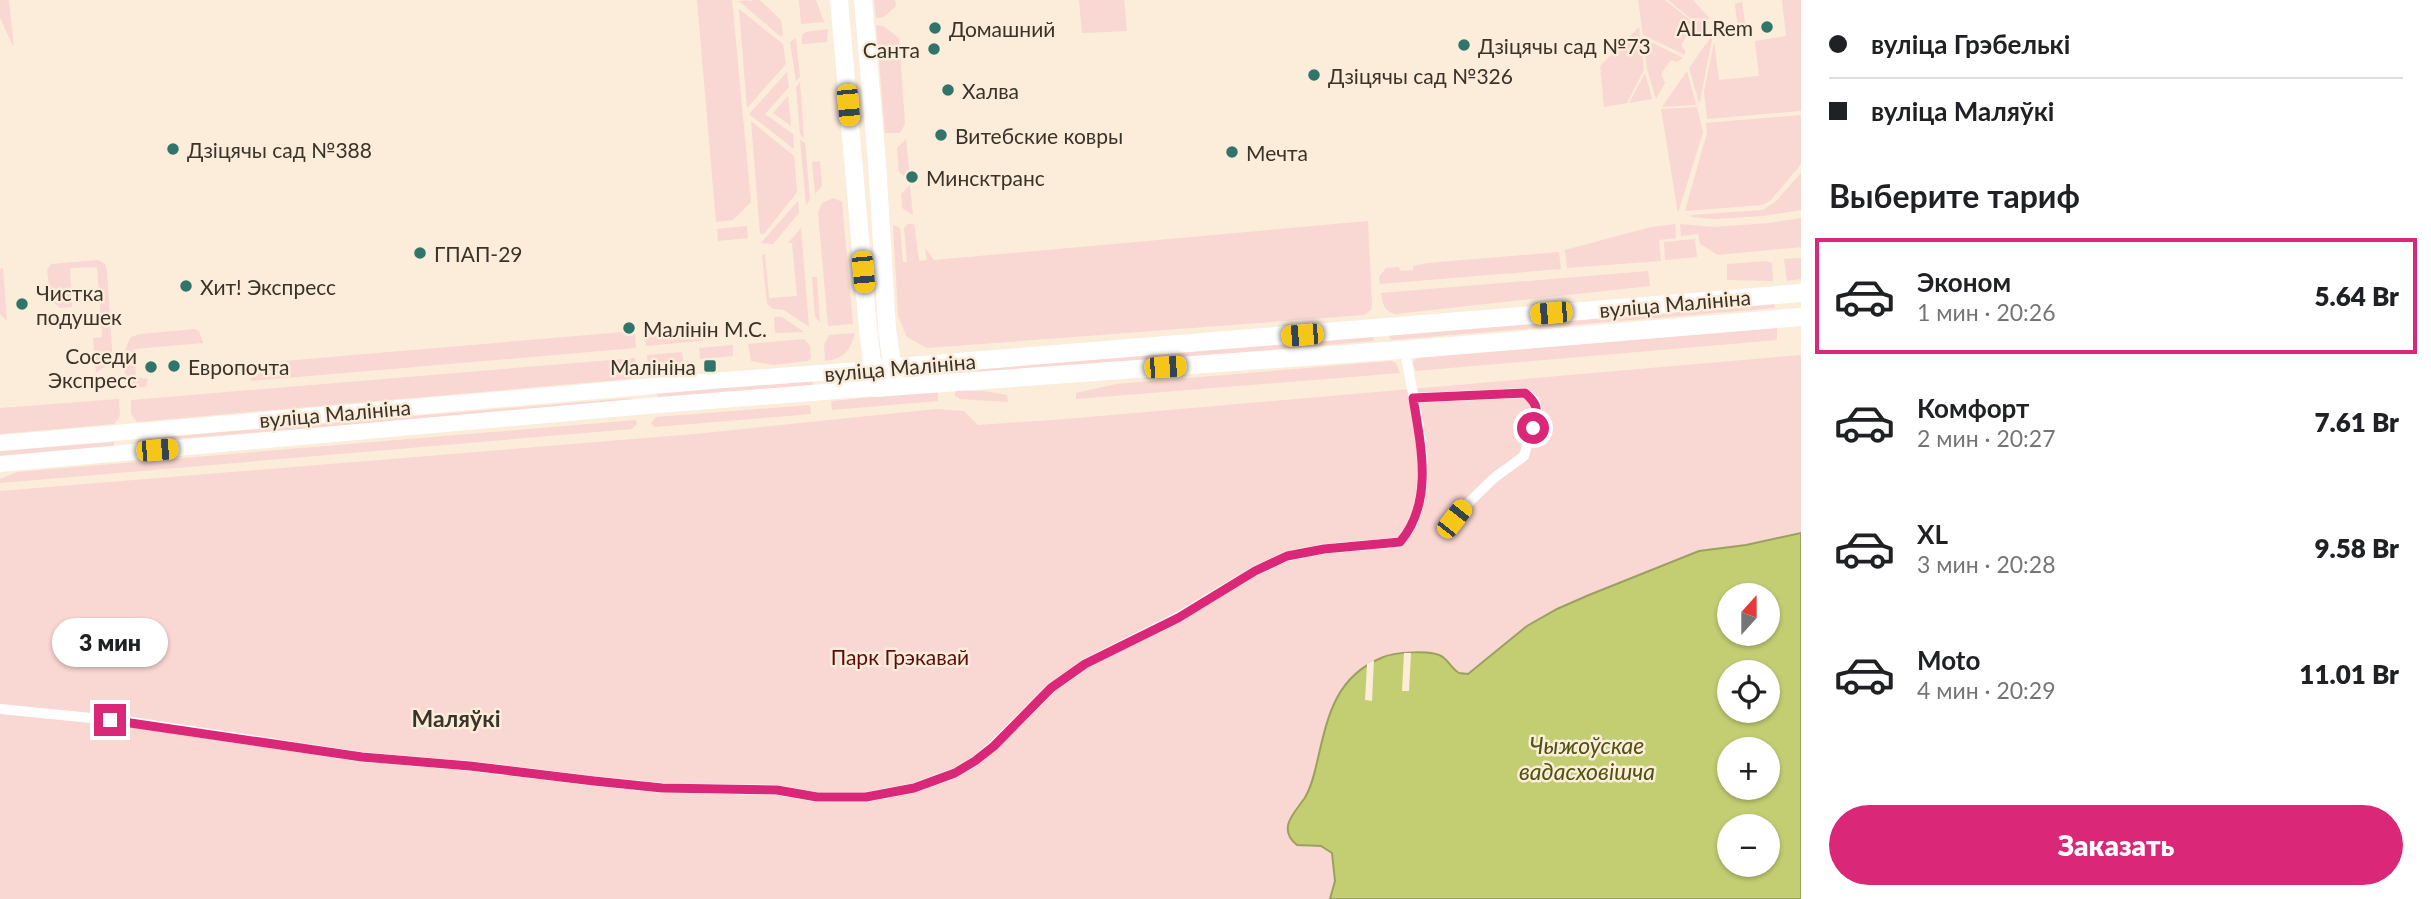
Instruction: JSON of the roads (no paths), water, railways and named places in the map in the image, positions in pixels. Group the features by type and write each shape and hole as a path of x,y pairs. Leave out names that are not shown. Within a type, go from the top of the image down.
{"main road":[{"path":"839,0 874,378"},
{"path":"863,0 877,162 887,328 894,377"},
{"name":"вуліца Малініна","path":"894,377 1381,329 1801,293"},
{"name":"вуліца Малініна","path":"0,443 711,381 874,378 1405,350 1801,317"},
{"path":"1381,329 1383,351"},
{"name":"вуліца Малініна","path":"0,464 647,405 874,378"}],"street":[{"path":"0,709 132,722 362,757 470,766 662,788 777,790 817,797 847,798 914,788 955,773 975,761 1009,732 1021,716 1051,688 1085,664 1178,618 1255,571 1287,556 1324,549 1400,542 1407,535 1414,517 1421,496 1423,477 1405,350"},
{"path":"1413,398 1525,393 1535,401 1537,410 1524,456 1484,488 1444,532"}],"water":[{"name":"Чыжоўскае вадасховішча","path":"1801,533 1801,899 1330,899 1335,881 1332,853 1321,846 1297,845 1288,833 1288,827 1292,815 1311,784 1330,712 1344,687 1354,676 1381,658 1413,652 1439,655 1454,670 1468,674 1527,626 1557,609 1699,551 1746,545"}],"place":[{"name":"ALLRem","path":"1767,27"},
{"name":"Домашний","path":"935,28"},
{"name":"Дзіцячы сад №73","path":"1464,45"},
{"name":"Санта","path":"934,49"},
{"name":"Дзіцячы сад №326","path":"1314,75"},
{"name":"Халва","path":"948,90"},
{"name":"Витебские ковры","path":"941,135"},
{"name":"Дзіцячы сад №388","path":"173,149"},
{"name":"Мечта","path":"1232,152"},
{"name":"Минсктранс","path":"912,177"},
{"name":"ГПАП-29","path":"420,253"},
{"name":"Хит! Экспресс","path":"186,286"},
{"name":"Чистка подушек","path":"22,304"},
{"name":"Малінін М.С.","path":"629,328"},
{"name":"Европочта","path":"174,366"},
{"name":"Малініна","path":"710,366"},
{"name":"Соседи Экспресс","path":"151,367"}],"district":[{"name":"Маляўкі","path":"456,718"}],"park label":[{"name":"Парк Грэкавай","path":"900,656"}]}
